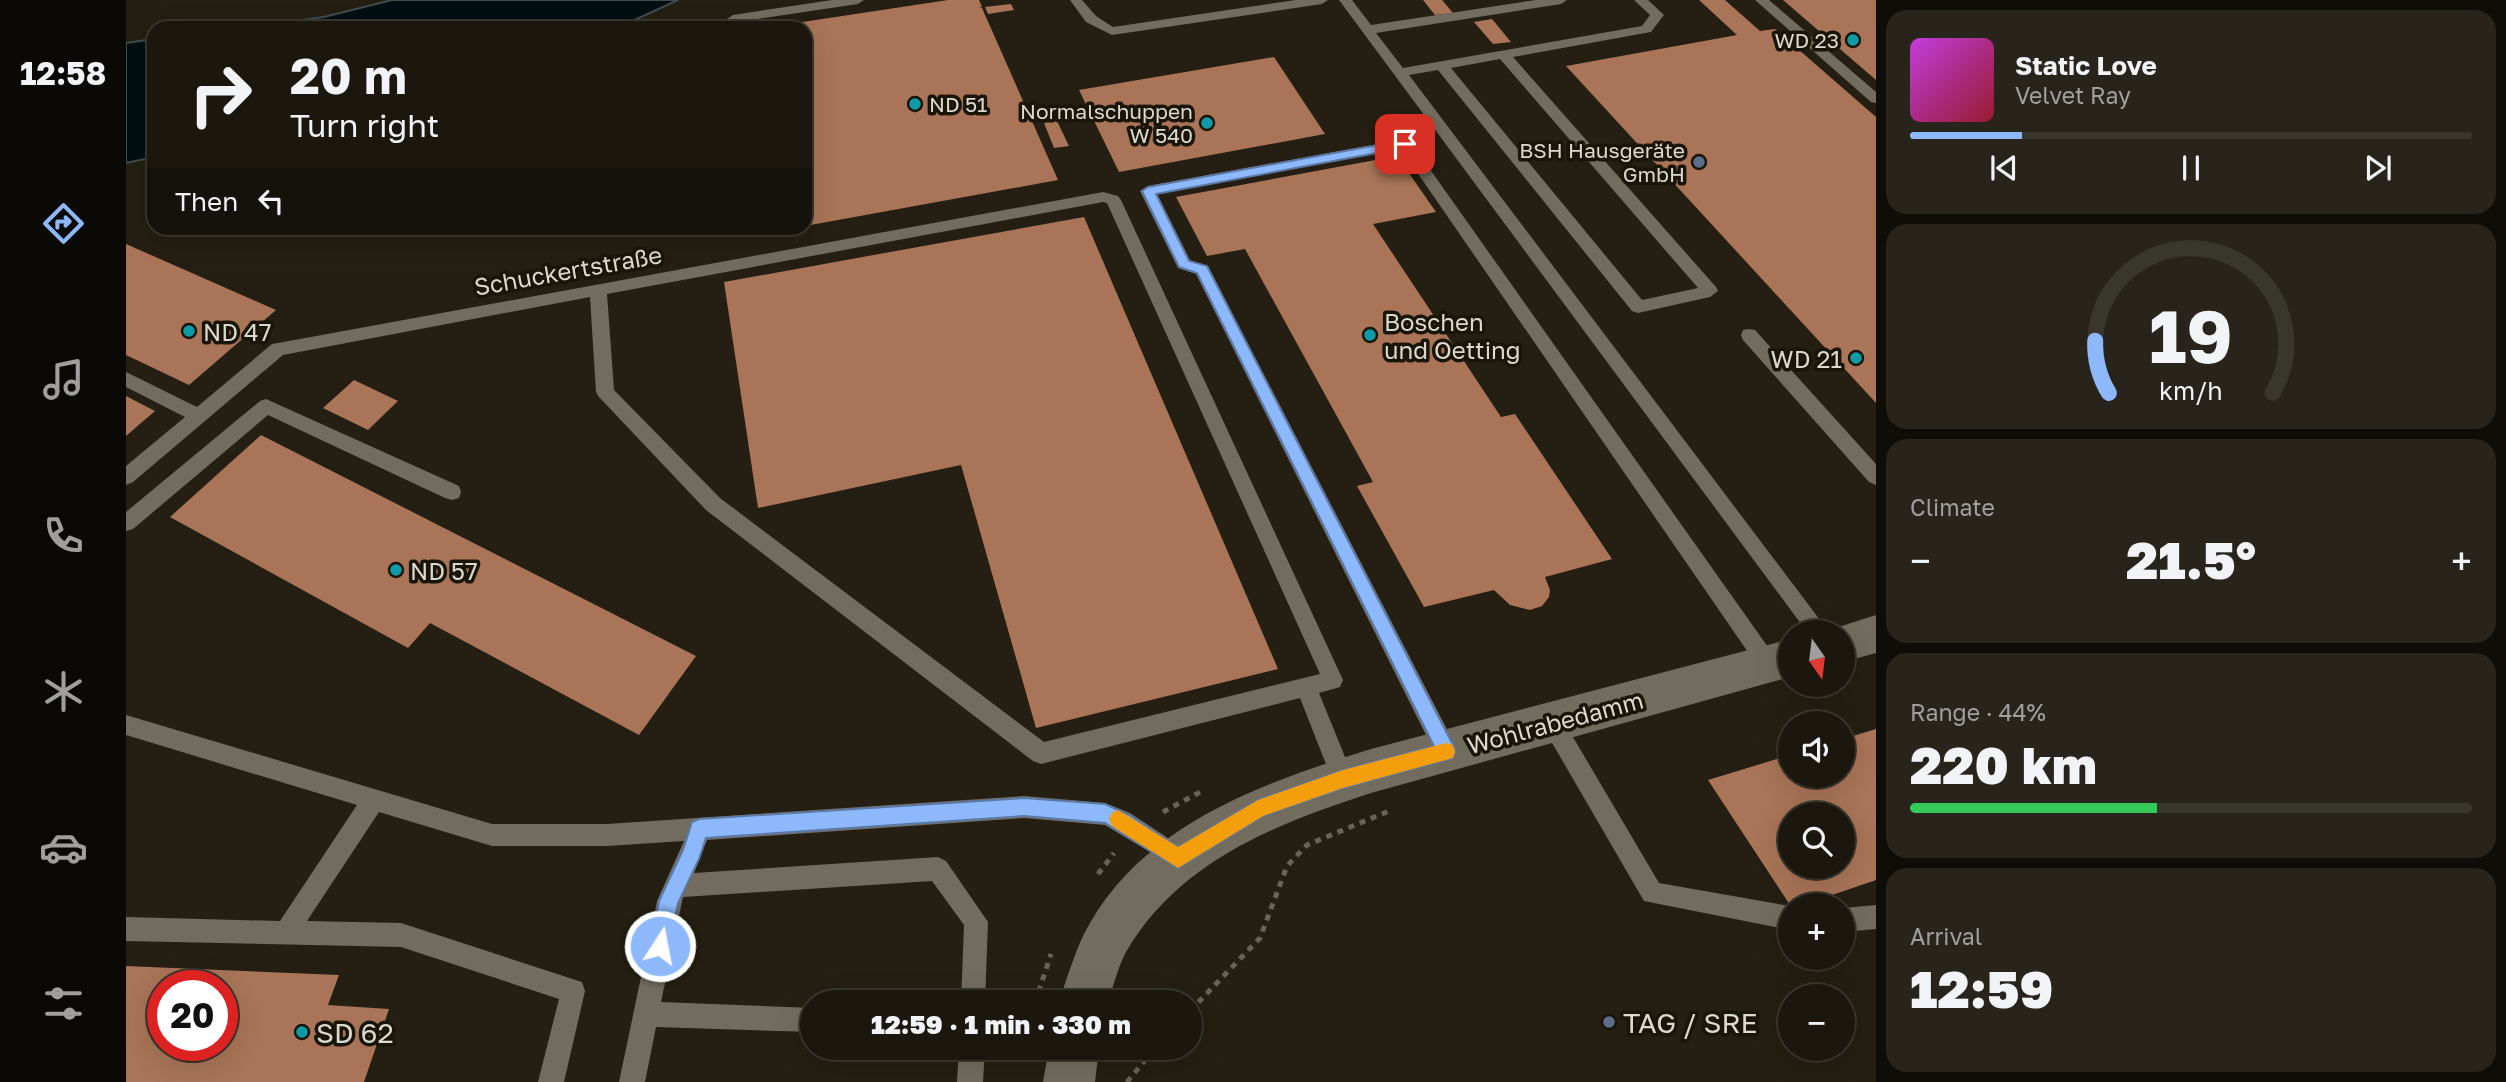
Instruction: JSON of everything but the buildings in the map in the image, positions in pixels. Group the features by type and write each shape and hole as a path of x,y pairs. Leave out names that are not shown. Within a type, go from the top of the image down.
{"street":[{"path":"1855,640 1876,634"},
{"name":"Wohlrabedamm","path":"1086,990 1108,937 1140,892 1178,858 1258,809 1343,779 1778,661"},
{"path":"1069,1082 1072,1060"}],"lane":[{"path":"730,21 858,0"},
{"path":"1082,0 1077,0 1086,16 1112,31 1322,0"},
{"path":"1345,0 1810,620"},
{"path":"1367,30 1561,0"},
{"path":"1399,73 1646,29 1657,15 1640,0"},
{"path":"1761,0 1876,99"},
{"path":"1441,65 1638,307 1710,292 1503,54"},
{"path":"1447,751 1202,270 1184,264 1148,191 1405,144 1778,660"},
{"name":"Schuckertstraße","path":"126,477 278,349 1103,197 1113,200 1333,680 1306,687"},
{"path":"598,289 605,392 713,504 1041,753 1306,687 1343,779"},
{"path":"1749,335 1876,477"},
{"path":"126,379 197,415"},
{"path":"126,523 266,406 452,492"},
{"path":"1552,722 1652,893 1778,916"},
{"path":"126,725 492,835 607,835 1024,807 1105,814 1122,821 1178,858"},
{"path":"286,933 374,799"},
{"path":"632,1082 669,901 692,852 699,829"},
{"path":"676,886 938,869 976,922 973,990"},
{"path":"1855,919 1876,917"},
{"path":"126,929 401,935 573,991 551,1082"},
{"path":"646,1014 800,1020"},
{"path":"970,1082 971,1060"}],"path":[{"path":"1202,998 1260,938 1287,866 1307,845 1394,809"},
{"path":"1128,1082 1145,1060"}],"shaded area":[{"path":"392,0 678,0 632,21 293,21 324,17"},
{"path":"147,40 147,158 126,163 126,43"}],"slow traffic":[{"path":"1118,819 1178,858 1258,809 1343,779 1446,752"}],"place":[{"name":"WD 23","path":"1853,40"},
{"name":"ND 51","path":"915,104"},
{"name":"Normalschuppen W 540","path":"1207,123"},
{"name":"BSH Hausgeräte GmbH","path":"1699,162"},
{"name":"ND 47","path":"189,331"},
{"name":"Boschen und Oetting","path":"1370,335"},
{"name":"WD 21","path":"1856,358"},
{"name":"ND 57","path":"396,570"},
{"name":"TAG / SRE","path":"1609,1022"},
{"name":"SD 62","path":"302,1032"}],"route":[{"path":"660,946 669,901 692,852 699,829 1024,807 1105,814 1122,821 1178,858 1258,809 1343,779 1447,751 1202,270 1184,264 1148,191 1405,144"}]}
